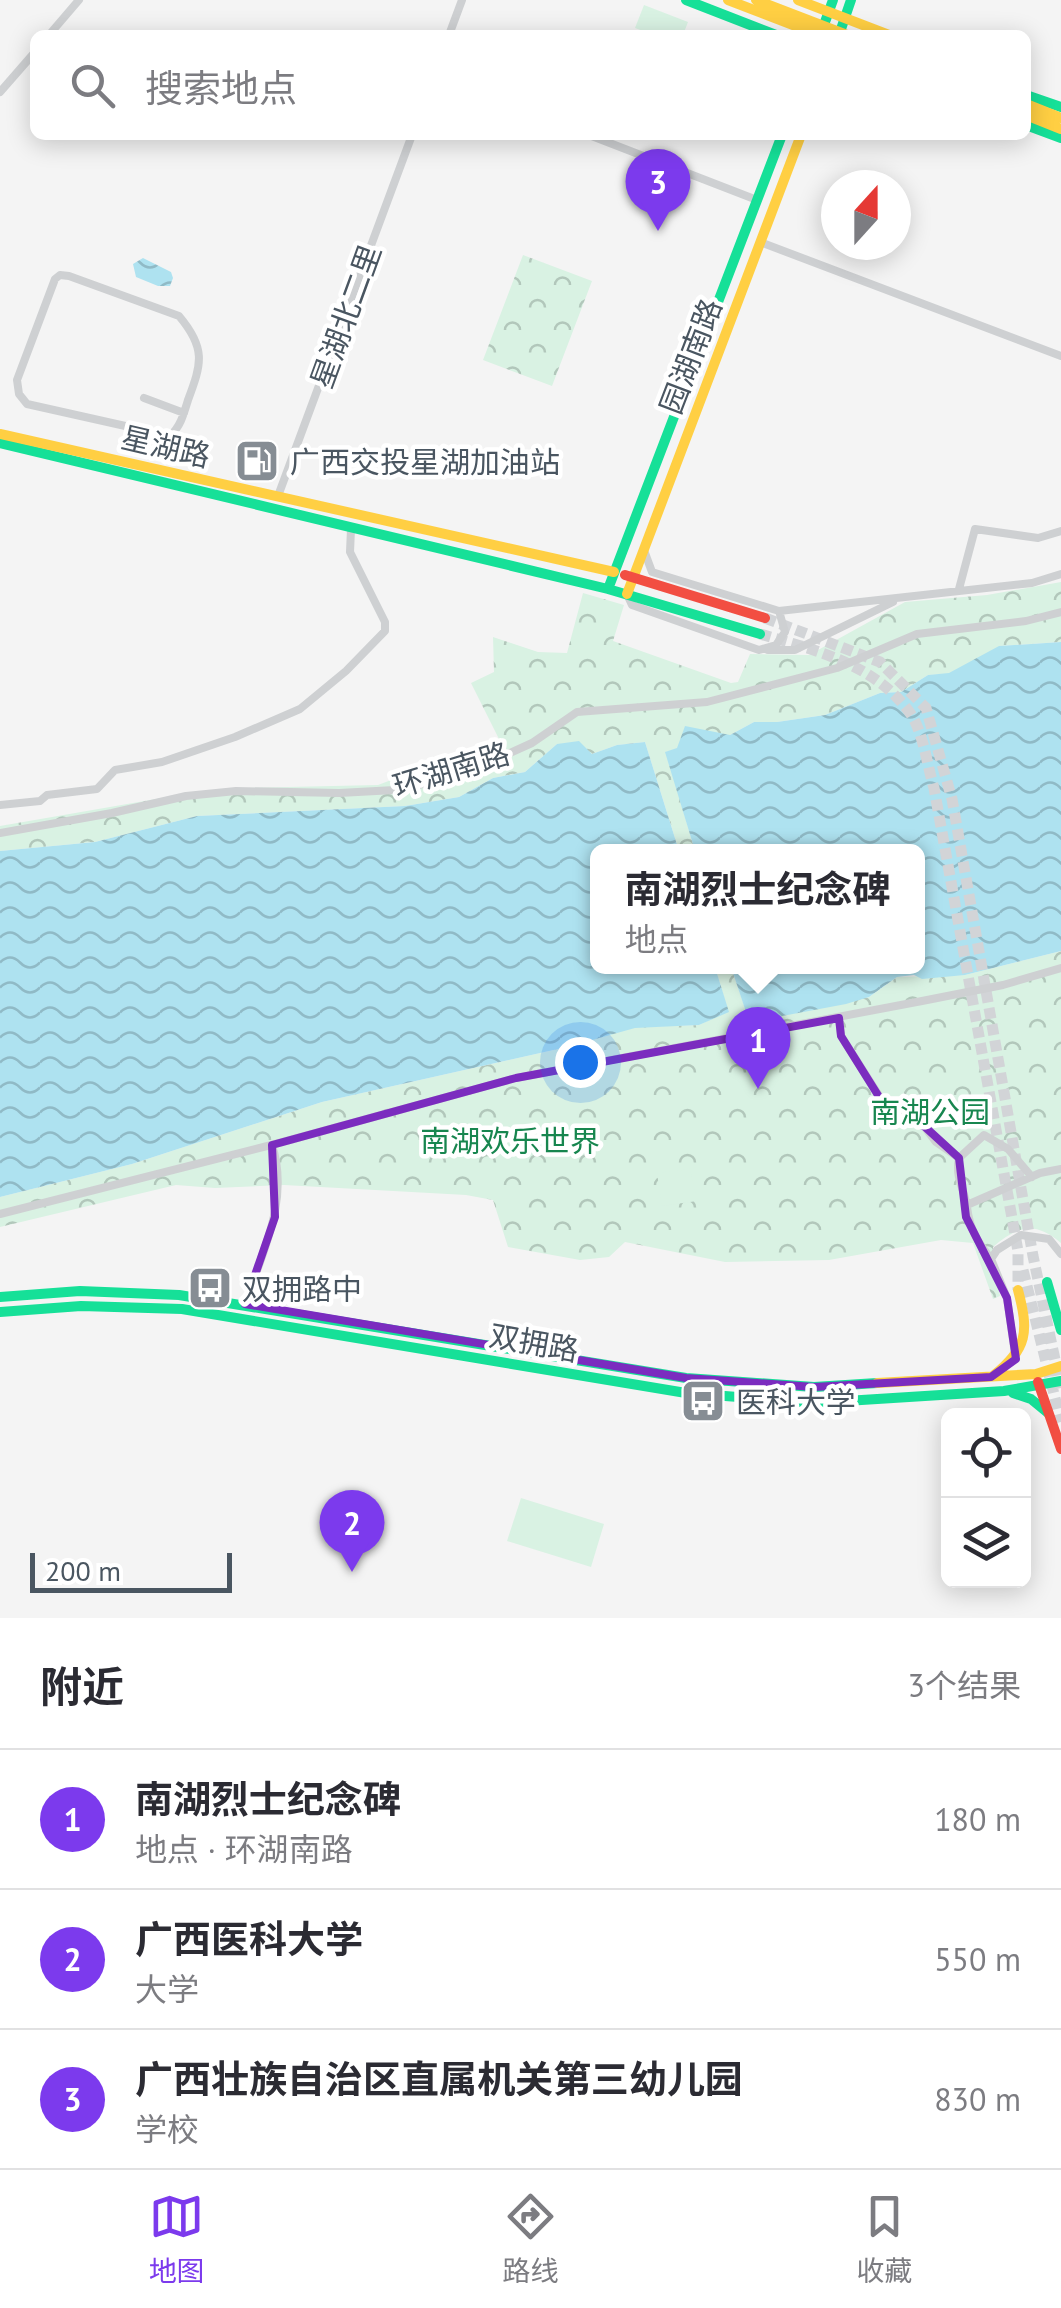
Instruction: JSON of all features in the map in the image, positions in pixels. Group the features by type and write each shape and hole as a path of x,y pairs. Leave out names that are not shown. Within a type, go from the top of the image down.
{"main road":[{"path":"686,0 763,30"},
{"path":"728,0 815,30"},
{"path":"756,0 817,30"},
{"path":"798,0 831,6 845,18 876,30"},
{"path":"842,30 852,0"},
{"path":"822,30 831,6"},
{"path":"1031,97 1061,108"},
{"path":"1031,106 1061,118"},
{"path":"1031,117 1061,129"},
{"path":"1031,127 1061,138"},
{"name":"园湖南路","path":"608,590 780,140"},
{"name":"园湖南路","path":"627,594 799,140"},
{"name":"星湖路","path":"0,434 614,572 765,618"},
{"name":"星湖路","path":"0,443 627,594 760,634"},
{"path":"1047,1282 1061,1330"},
{"path":"991,1377 1016,1360 1026,1339 1018,1290"},
{"name":"双拥路","path":"0,1297 80,1291 179,1295 686,1378 814,1387 1036,1374 1061,1366"},
{"name":"双拥路","path":"0,1312 81,1306 182,1309 686,1393 814,1402 1004,1391 1061,1380"},
{"path":"1036,1374 1061,1449"},
{"path":"1004,1391 1031,1398 1048,1412"}],"street":[{"path":"53,30 79,0"},
{"path":"451,30 462,0"},
{"path":"0,92 30,58"},
{"name":"星湖北二里","path":"278,496 410,140"},
{"path":"602,140 757,200"},
{"path":"760,242 1061,356"},
{"path":"69,276 179,316 189,328 200,358 184,413 178,429 170,436 28,404 19,394 17,380 55,279 69,276"},
{"path":"144,398 184,413"},
{"path":"0,805 97,789 115,770 162,762 236,737 300,709 346,672 385,631 386,622 350,552 351,529"},
{"path":"959,589 975,529 1038,538 1061,531"},
{"path":"645,546 646,562 652,572 780,610 1032,583 1061,574"},
{"path":"627,594 632,605 759,650 795,650 902,598"},
{"path":"759,650 776,645 785,632 780,610"},
{"name":"环湖南路","path":"0,833 112,814 186,796 236,790 339,794 395,790 490,762 532,744 577,712 707,702 837,668 917,634 1026,621 1061,612"},
{"path":"0,1214 516,1078 1003,985 1061,968"},
{"path":"838,1018 840,1036 890,1113 924,1126 936,1142 960,1158"},
{"path":"1016,1360 1010,1310 991,1260 972,1236 966,1218 966,1205 958,1186 960,1158 984,1135 1008,1149 1032,1177"},
{"path":"244,1304 275,1218 278,1180 272,1145"},
{"path":"966,1205 1061,1169"},
{"path":"991,1260 997,1250 1021,1235 1049,1239 1061,1254"}],"highlighted area":[{"path":"839,1018 841,1036 891,1116 924,1126 959,1158 966,1217 1007,1298 1016,1359 991,1377 814,1387 686,1378 245,1304 275,1217 272,1145 516,1078"}],"green space":[{"path":"644,5 688,22 685,30 635,28"},
{"path":"523,255 592,281 552,386 483,360"},
{"path":"1061,582 1061,642 1000,646 971,664 949,674 928,675 901,692 880,693 825,715 754,722 730,735 666,752 693,844 677,844 645,742 617,745 592,754 557,744 525,772 493,778 459,797 405,806 197,816 95,842 0,851 0,826 185,794 241,788 378,785 499,739 471,683 494,672 493,637 538,652 567,653 583,593 624,605 613,641 731,683 738,682 750,654 809,655 905,602 987,595"},
{"name":"南湖公园","path":"1061,951 1061,1243 1042,1231 1026,1229 993,1247 1000,1296 993,1299 973,1243 941,1240 829,1260 725,1262 625,1242 609,1257 580,1260 508,1247 493,1200 466,1195 284,1185 176,1185 0,1227 0,1197 132,1164 322,1102 567,1047 635,1027 699,1025 728,1011 717,974 733,974 747,1014 761,1020 869,997 897,977 965,975"},
{"path":"690,1169 697,1201 662,1206 657,1173"},
{"path":"521,1498 604,1524 591,1567 507,1541"}],"water":[{"path":"143,258 171,272 170,286 158,286 136,277 133,264"},
{"path":"1061,642 1061,951 965,975 897,977 869,997 846,1004 761,1020 747,1015 733,974 925,974 925,844 693,844 665,752 677,748 685,726 730,735 754,722 825,715 880,693 901,692 928,675 949,673 999,646"},
{"path":"579,741 592,754 617,745 645,742 677,844 590,844 590,974 717,974 729,1012 699,1025 635,1028 322,1102 132,1164 0,1197 0,851 95,842 197,816 405,806 459,797 493,778 525,772 557,744"}],"tunnel":[{"path":"765,618 880,662 926,708 952,799 1033,1256 1061,1388"},
{"path":"760,634 822,653 862,671 896,696 918,729 934,788 1018,1251 1018,1290"},
{"path":"1023,1270 1061,1422"}],"traffic: fast":[{"path":"686,0 763,30"},
{"path":"822,30 833,0"},
{"path":"841,30 851,0"},
{"path":"1031,97 1061,107"},
{"path":"1031,127 1061,138"},
{"path":"760,634 608,589 780,140"},
{"path":"0,443 608,589"},
{"path":"1047,1282 1061,1330"},
{"path":"0,1297 80,1291 179,1295 686,1378 814,1387 877,1383"},
{"path":"0,1312 81,1306 182,1309 686,1393 814,1403 1004,1391 1061,1381"},
{"path":"1013,1393 1031,1399 1048,1413"}],"traffic: slow":[{"path":"728,0 806,30"},
{"path":"756,0 834,30"},
{"path":"798,0 876,30"},
{"path":"1031,106 1061,118"},
{"path":"1031,117 1061,129"},
{"path":"627,594 799,140"},
{"path":"0,434 614,572"},
{"path":"993,1376 1013,1357 1023,1338 1024,1317 1018,1290"},
{"path":"877,1383 1036,1374 1061,1366"}],"traffic: jam":[{"path":"625,575 765,618"},
{"path":"1038,1382 1061,1449"}],"place":[{"name":"广西壮族自治区直属机关第三幼儿园","path":"658,231"},
{"name":"广西交投星湖加油站","path":"257,461"},
{"name":"南湖烈士纪念碑","path":"758,1089"},
{"name":"双拥路中","path":"210,1288"},
{"name":"医科大学","path":"703,1401"},
{"name":"广西医科大学","path":"352,1572"}],"park label":[{"name":"南湖欢乐世界","path":"510,1140"}]}
